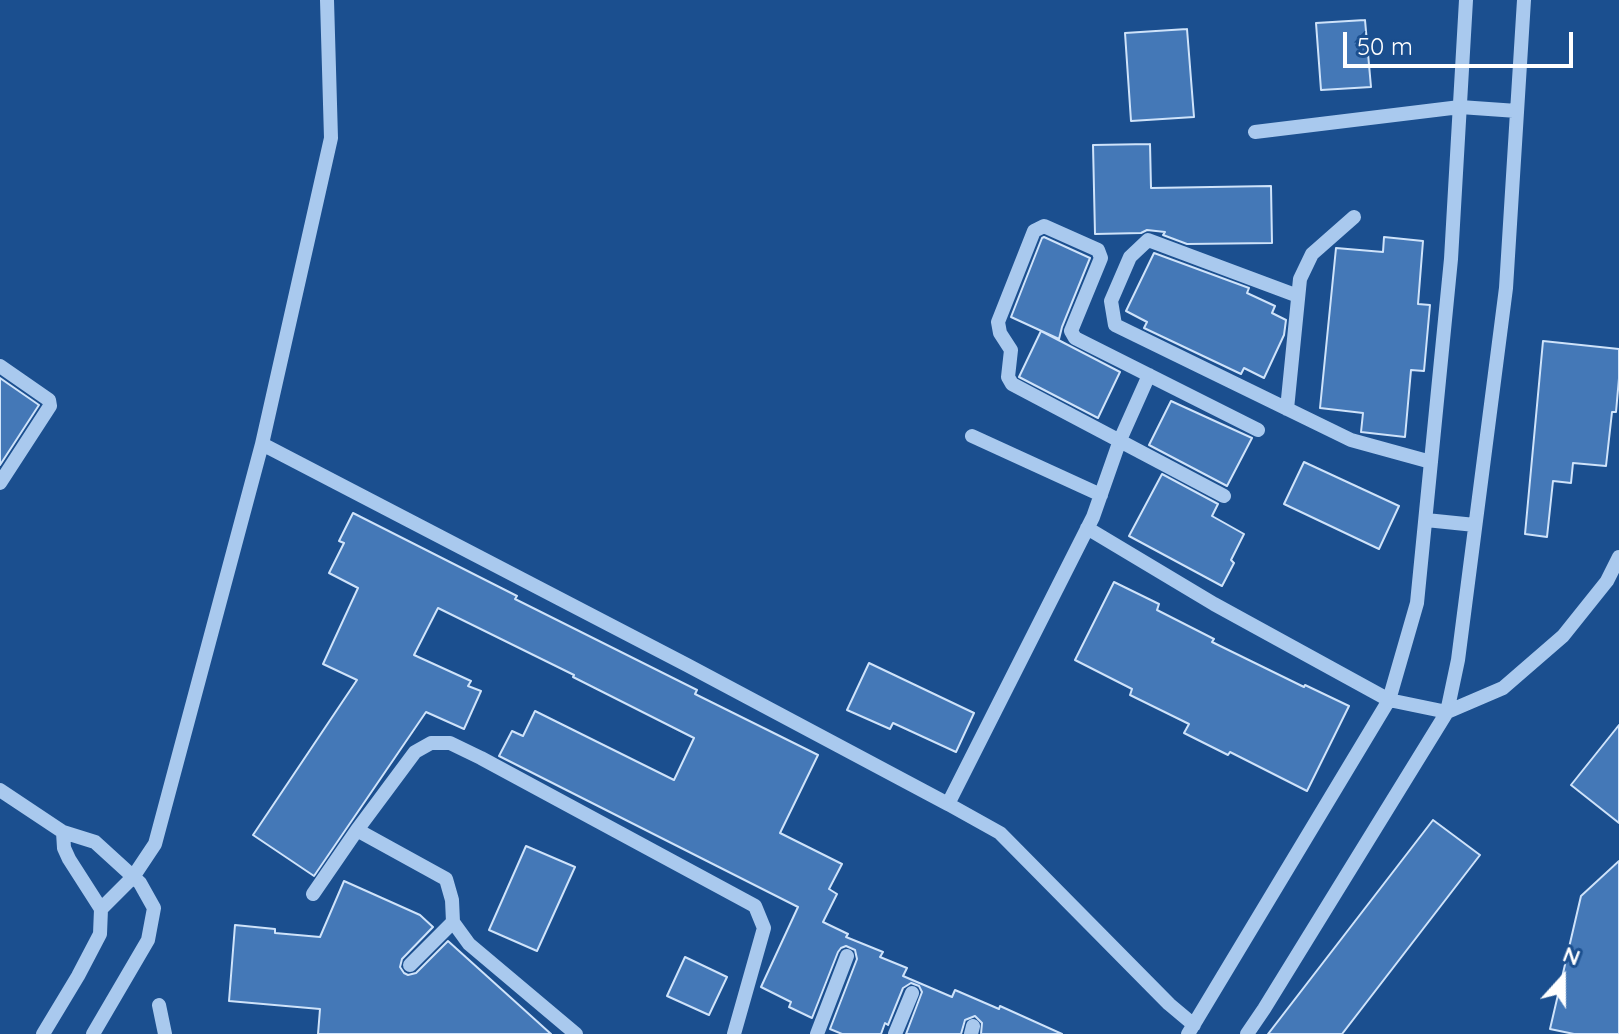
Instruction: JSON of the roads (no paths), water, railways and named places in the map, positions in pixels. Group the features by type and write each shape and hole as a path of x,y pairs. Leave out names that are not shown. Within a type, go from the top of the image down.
{"street":[{"path":"101,909 133,877 155,844 262,444 331,138 327,0"},
{"path":"262,444 981,821 1000,833 1191,1030 1389,700 1417,603 1451,259 1466,0"},
{"path":"1247,1034 1447,712 1458,660 1506,288 1524,0"},
{"path":"1255,132 1460,107 1517,111"},
{"path":"1287,409 1300,279 1312,254 1354,217"},
{"path":"1224,496 1012,384 1008,377 1011,350 1000,333 998,322 1034,231 1044,226 1098,250 1101,258 1071,331 1075,338 1258,430"},
{"path":"1298,296 1148,240 1130,257 1111,301 1115,325 1351,440 1431,462"},
{"path":"0,366 49,400 50,406 0,483"},
{"path":"948,804 1093,517 1120,440 1149,375"},
{"path":"972,436 1101,495"},
{"path":"1426,520 1475,525"},
{"path":"1087,528 1214,604 1389,700 1447,712 1503,688 1563,636 1617,565"},
{"path":"313,894 415,752 431,743 450,743 755,906 764,928 736,1033"},
{"path":"0,790 63,832 95,842 140,883 154,908 148,940 93,1034"},
{"path":"357,830 446,879 452,900 453,922 469,944 576,1034"},
{"path":"43,1034 100,934 101,909 69,859 64,848 63,832"},
{"path":"410,965 453,922"},
{"path":"817,1034 847,956"},
{"path":"895,1034 912,993"},
{"path":"159,1005 165,1034"}]}
